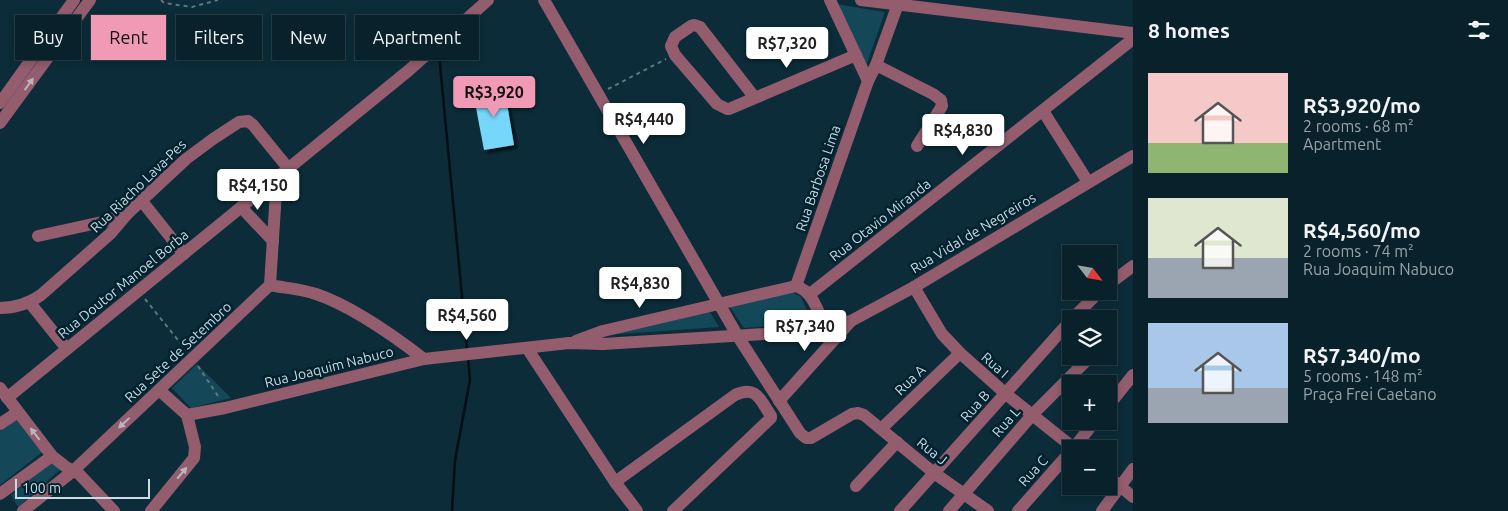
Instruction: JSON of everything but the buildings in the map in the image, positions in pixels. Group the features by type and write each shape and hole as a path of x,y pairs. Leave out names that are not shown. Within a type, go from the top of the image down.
{"street":[{"path":"0,103 74,0"},
{"path":"0,123 90,0"},
{"name":"Rua Doutor Manoel Borba","path":"4,393 67,349 138,292 277,176 408,71 488,0"},
{"path":"544,0 738,336 780,404"},
{"path":"830,0 868,81"},
{"path":"860,0 1133,33"},
{"name":"Rua Barbosa Lima","path":"796,286 868,81 876,65 898,4"},
{"path":"755,98 697,25 691,26 673,40 671,46 675,55 721,107 729,109 755,98 856,55"},
{"name":"Rua Otavio Miranda","path":"810,294 1133,39"},
{"path":"876,65 934,94 941,100 942,106 917,146"},
{"path":"1043,111 1088,182"},
{"name":"Rua Riacho Lava-Pes","path":"0,308 16,307 30,303 66,274 110,234 141,200 186,159 213,139 244,121 252,125 288,168"},
{"name":"Rua Vidal de Negreiros","path":"569,343 603,344 738,336 825,327 851,321 914,287 1133,156"},
{"path":"277,176 270,285 314,294 328,299 387,332 429,359"},
{"path":"141,200 184,254"},
{"path":"241,207 273,241"},
{"path":"38,236 102,222 128,214"},
{"path":"1118,277 1133,266"},
{"name":"Rua Sete de Setembro","path":"23,511 73,471 270,285"},
{"path":"569,343 603,331 796,286 810,294 825,327"},
{"name":"Rua I","path":"914,287 942,334 960,353 1006,394 1063,440"},
{"name":"Rua B","path":"1081,310 1091,300"},
{"path":"30,303 67,349"},
{"path":"770,414 851,321"},
{"name":"Rua B","path":"900,511 1062,330"},
{"name":"Rua Joaquim Nabuco","path":"186,415 225,408 429,359 569,343"},
{"path":"527,348 615,482 637,511"},
{"name":"Rua A","path":"882,428 960,353"},
{"name":"Rua L","path":"949,511 1033,414 1082,365"},
{"path":"1117,395 1133,375"},
{"path":"151,511 194,458 195,447 186,415 160,390"},
{"path":"615,482 735,395 744,391 754,393 770,414 770,420 673,511"},
{"path":"4,393 52,456 85,480 114,511"},
{"name":"Rua J","path":"780,404 800,433 808,438 815,436 852,414 858,413 868,417 934,473 988,511"},
{"path":"0,424 18,412"},
{"name":"Rua C","path":"1080,440 1089,430"},
{"path":"856,486 897,442"},
{"path":"0,494 52,456"},
{"name":"Rua C","path":"1018,511 1062,461"},
{"path":"1102,511 1133,469"},
{"path":"1117,484 1133,497"}],"path":[{"path":"161,0 192,7 218,0"},
{"path":"598,94 675,55"},
{"path":"138,292 193,357 225,408"}],"shaded area":[{"path":"836,4 885,12 866,66"},
{"path":"790,291 801,297 813,323 744,328 730,307"},
{"path":"710,312 719,327 593,336"},
{"path":"197,364 231,398 191,408 172,388"},
{"path":"21,417 45,450 0,485 0,431"},
{"path":"53,461 61,469 18,507 11,495"}],"waterway":[{"path":"440,60 467,349"},
{"path":"452,511 455,460 470,380 468,357"}]}
